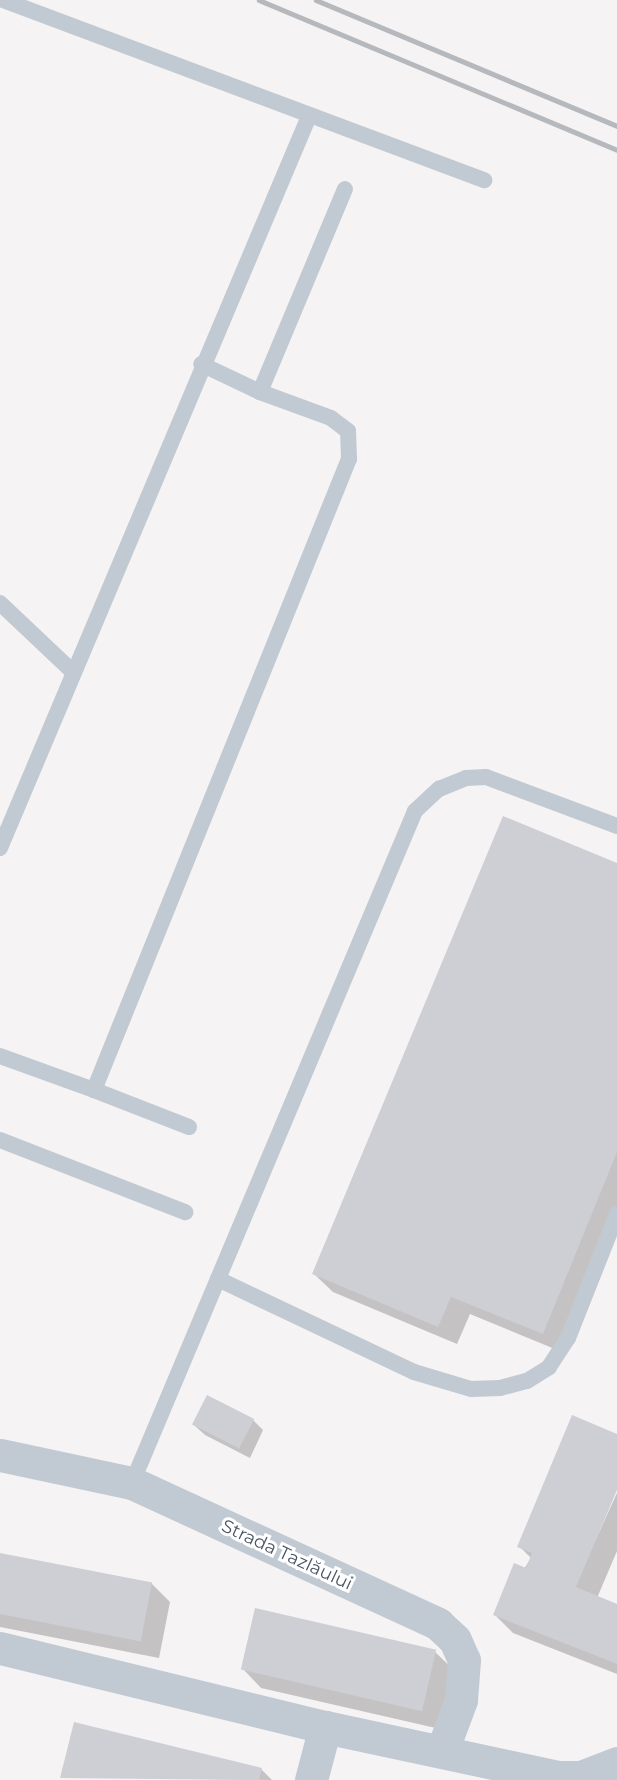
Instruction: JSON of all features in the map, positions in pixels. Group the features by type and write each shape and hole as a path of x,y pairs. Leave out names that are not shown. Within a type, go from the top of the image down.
{"street":[{"name":"Strada Tazlăului","path":"0,1455 132,1483 438,1624 455,1640 464,1660 461,1700 442,1751"},
{"path":"0,1648 325,1727 567,1778 617,1763"},
{"path":"311,1780 325,1727"}],"lane":[{"path":"3,0 484,180"},
{"path":"0,848 201,364 309,116"},
{"path":"260,392 345,189"},
{"path":"94,1090 349,459 348,431 331,418 260,392 201,364"},
{"path":"0,603 72,671"},
{"path":"132,1483 415,811 439,789 466,778 486,777 617,826"},
{"path":"4,1060 94,1090 189,1127"},
{"path":"0,1140 185,1212"},
{"path":"218,1279 414,1372 471,1389 500,1388 527,1381 549,1367 568,1338 617,1214"}],"building":[{"path":"503,816 617,863 617,1152 543,1334 451,1297 438,1327 312,1274"},
{"path":"207,1395 254,1419 239,1448 192,1424"},
{"path":"572,1415 617,1434 617,1490 576,1587 617,1604 617,1664 493,1615 514,1563 526,1568 532,1553 517,1547"},
{"path":"0,1553 152,1583 141,1641 0,1614"},
{"path":"255,1608 436,1650 422,1711 241,1669"},
{"path":"74,1722 262,1768 259,1780 60,1778"}],"railway":[{"path":"259,0 617,150"},
{"path":"316,0 617,126"}]}
